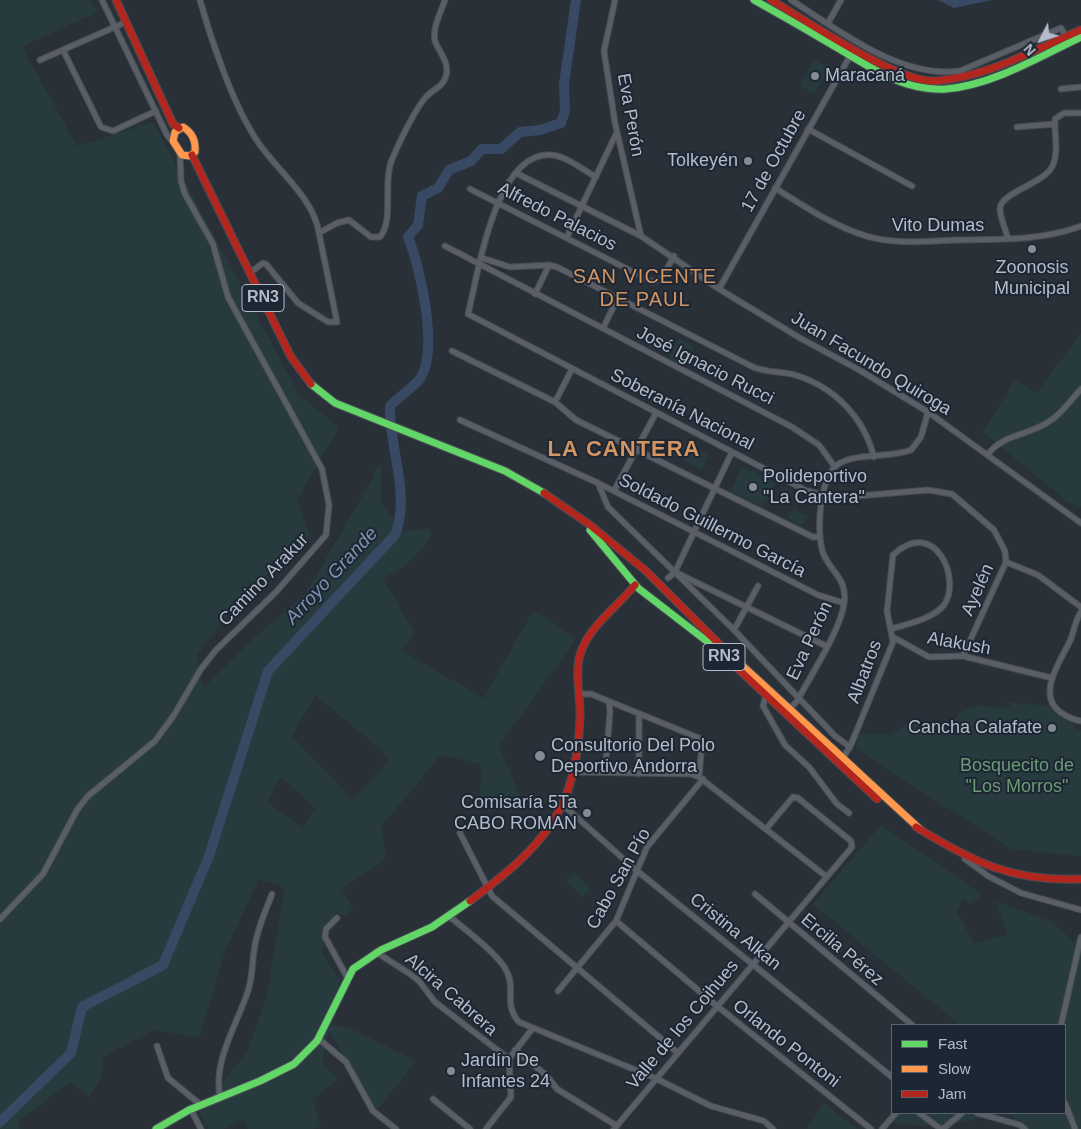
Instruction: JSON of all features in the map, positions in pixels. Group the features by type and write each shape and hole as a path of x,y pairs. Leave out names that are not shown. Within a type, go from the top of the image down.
{"main road":[{"name":"RN3","path":"116,0 173,124 179,128 187,129 195,140 196,149 192,155 291,356 306,379 327,398 364,416 418,436 518,478 578,517 646,570 725,650 840,761 921,830 954,851 992,869 1019,877 1046,880 1081,879"},
{"path":"754,0 875,71 905,84 932,90 946,89 993,76 1081,38"},
{"path":"770,0 855,48 902,73 918,79 943,81 988,69 1081,30"},
{"path":"179,128 174,136 174,143 180,153 187,156 192,155"},
{"name":"RN3","path":"578,517 647,596 707,641 766,694 788,711"},
{"path":"156,1129 201,1105 292,1065 319,1039 347,977 358,965 376,952 432,927 449,916 486,887 533,845 557,818 573,772 580,694 579,657 581,648 628,595 636,574 646,570"},
{"path":"658,606 666,602 668,592"},
{"path":"628,595 647,596"}],"street":[{"path":"102,0 167,135 174,143"},
{"path":"200,0 211,37 248,125 261,146 315,216 338,320 335,324 328,322 298,303 266,264 263,263 251,272"},
{"path":"319,233 337,223 349,220 371,237 380,237 383,233 387,215 387,179 392,160 421,104 446,76 447,68 435,40 435,32 445,0"},
{"name":"Eva Perón","path":"615,0 604,51 617,132 641,236"},
{"path":"791,0 828,23 908,67 934,72 960,71 1061,28 1066,36"},
{"path":"828,23 841,0"},
{"path":"40,60 126,22"},
{"name":"17 de Octubre","path":"719,289 855,48"},
{"path":"62,50 101,127 113,131 156,111"},
{"path":"1061,89 1081,87"},
{"path":"1008,239 1000,206 1006,198 1039,180 1052,167 1056,141 1055,119 1059,115 1081,113"},
{"path":"1017,128 1055,124"},
{"path":"808,129 912,186"},
{"path":"566,237 617,132"},
{"name":"Camino Arakur","path":"0,919 43,874 77,810 88,796 155,741 174,715 201,669 216,650 275,593 326,535 329,504 322,469 228,297 213,244 185,194 181,181 180,153"},
{"path":"480,266 487,231 498,203 516,173 535,158 553,155 596,177"},
{"name":"Juan Facundo Quiroga","path":"516,173 641,236 674,256 719,289 928,412 1081,523"},
{"name":"Vito Dumas","path":"775,188 826,219 850,230 885,240 908,242 1008,239 1059,234 1081,226"},
{"name":"Alfredo Palacios","path":"470,189 653,282 661,279 674,256"},
{"name":"José Ignacio Rucci","path":"445,246 480,266 754,406 819,445 835,467"},
{"path":"482,258 510,267 549,265 753,367 795,375 837,398 851,410 862,424 870,440 874,457"},
{"path":"535,294 549,265"},
{"name":"Soberanía Nacional","path":"480,266 468,314 732,452 823,496 928,490 952,494 994,530 1005,551 1006,562"},
{"path":"602,328 618,298"},
{"path":"452,351 555,402 576,420 813,537 820,537"},
{"path":"555,402 572,369"},
{"path":"988,454 1002,440 1030,432 1051,421 1081,389"},
{"path":"835,467 845,461 912,450 921,437 928,412"},
{"path":"614,491 656,413"},
{"name":"Soldado Guillermo García","path":"460,420 598,483 818,595 844,603"},
{"path":"656,580 668,578 675,572 692,532 732,452"},
{"name":"Eva Perón","path":"788,711 799,698 842,615 844,603 841,580 823,553 820,537 823,496 826,483 835,467"},
{"path":"598,483 608,507 734,630 835,736 850,747"},
{"name":"Albatros","path":"840,761 850,747 891,649 893,637 891,629 887,611 893,555 913,543 927,543 938,552 946,564 948,596 939,610 932,615 891,629"},
{"path":"1006,562 1038,574 1081,607"},
{"name":"Ayelén","path":"963,656 1006,562"},
{"path":"675,572 826,646"},
{"path":"668,578 668,592"},
{"path":"734,630 758,586"},
{"path":"1081,612 1052,678 1050,690 1052,704 1066,716 1081,720"},
{"name":"Alakush","path":"893,637 929,657 963,656 1052,678"},
{"path":"580,694 591,694 701,740 701,778"},
{"path":"766,694 763,706 785,745 805,763 836,804 849,812"},
{"path":"606,773 609,702"},
{"path":"639,715 639,774"},
{"path":"573,772 691,774 701,778 827,877"},
{"name":"Cabo San Pío","path":"558,991 616,921 636,870 651,841 701,778"},
{"name":"Valle de los Coihues","path":"616,1127 655,1078 852,848 851,841 798,798 793,797 766,829"},
{"name":"Cristina Alkan","path":"563,805 636,870 891,1076"},
{"path":"460,833 492,896 678,1053"},
{"path":"954,851 1004,885 1035,898 1081,910"},
{"path":"220,1097 219,1073 229,1038 249,990 256,936 272,894"},
{"name":"Ercilia Pérez","path":"755,894 911,1024"},
{"path":"449,916 498,960 508,972 510,1008 519,1022 532,1029 655,1078 711,1106 764,1121 773,1129"},
{"path":"337,918 326,929 325,937 347,977"},
{"name":"Orlando Pontoni","path":"616,921 717,1006 872,1129"},
{"path":"1061,1024 1081,937"},
{"name":"Alcira Cabrera","path":"376,952 410,974 435,1002 508,1059"},
{"path":"486,1129 511,1097 508,1059 532,1029"},
{"path":"319,1039 335,1050 346,1062 373,1111 396,1129"},
{"path":"156,1046 168,1078 201,1105"},
{"path":"515,1050 546,1075 557,1089 616,1127"},
{"path":"433,1099 470,1129"},
{"path":"1066,1106 1076,1129"},
{"path":"191,1110 201,1129"},
{"path":"882,1129 895,1114"},
{"path":"920,1114 942,1129 961,1114"},
{"path":"981,1114 1020,1125 1025,1129"}],"green space":[{"path":"0,0 91,0 98,12 22,47 77,146 153,122 300,396 339,427 297,500 309,534 234,605 197,655 203,688 253,639 306,593 372,480 376,468 381,466 381,502 403,532 427,528 432,535 411,561 383,578 415,635 400,650 484,698 533,611 576,639 499,746 520,796 490,812 480,806 481,764 441,755 381,827 386,858 342,889 353,908 347,915 336,913 321,951 340,981 331,1024 356,1031 416,1061 376,1111 329,1031 322,1064 339,1079 312,1100 321,1125 313,1129 248,1129 244,1119 223,1129 208,1129 199,1112 247,1052 267,996 285,888 259,879 225,951 200,1035 190,1036 155,1030 103,1057 102,1076 89,1097 70,1082 18,1122 20,1129 0,1129","holes":["315,695 376,745 390,760 353,800 292,736","281,777 316,809 302,828 267,802"]},
{"name":"Maracaná","path":"815,59 830,68 814,94 800,85"},
{"path":"1081,333 1081,507 1066,501 983,432 1015,380 1036,394"},
{"path":"679,338 694,347 683,368 668,359"},
{"path":"681,441 709,455 702,470 673,455"},
{"name":"Polideportivo \"La Cantera\"","path":"743,467 776,483 762,506 730,491"},
{"path":"794,508 807,516 802,526 788,518"},
{"name":"Bosquecito de \"Los Morros\"","path":"1007,702 1049,706 1056,714 1076,726 1073,728 1081,731 1081,856 1011,849 856,749 858,733 890,735 909,722 949,722 972,706 1012,708"},
{"path":"881,825 984,896 969,903 963,898 956,912 974,943 1007,934 995,901 1053,922 1074,942 1081,933 1081,1129 1019,1129 1011,1114 1066,1114 1066,1024 957,1024 813,904"},
{"path":"574,872 590,889 582,897 566,881"},
{"path":"824,1103 857,1129 807,1129"},
{"path":"896,1114 996,1114 959,1123 916,1125 891,1122"}],"water":[{"path":"938,0 992,0 954,8"}],"waterway":[{"name":"Arroyo Grande","path":"0,1122 71,1053 82,1007 163,965 209,856 268,671 395,535 401,504 390,406 419,380 425,367 428,350 426,309 418,268 408,237 418,225 422,196 438,188 449,170 471,161 482,149 501,149 520,132 540,130 561,123 565,111 564,84 576,0"}],"traffic: fast":[{"path":"754,0 873,69 901,82 930,89 946,89 981,82 1015,69 1081,37"},
{"path":"311,384 335,403 505,471 544,493"},
{"path":"590,530 638,588 713,646"},
{"path":"156,1129 189,1110 260,1081 294,1064 317,1041 353,969 381,950 432,927 470,901"}],"traffic: slow":[{"path":"183,127 189,132 195,144 195,152 190,156 182,155 173,141 175,132 183,127"},
{"path":"724,649 921,830"}],"traffic: jam":[{"path":"116,0 173,124 179,128"},
{"path":"771,0 876,62 918,79 934,81 953,79 991,69 1081,30"},
{"path":"192,155 291,357 311,384"},
{"path":"544,493 590,525 646,571 724,649"},
{"path":"470,901 517,863 536,844 551,824 563,803 577,751 580,718 579,657 592,631 635,585"},
{"path":"735,666 877,799"},
{"path":"916,827 975,860 994,867 1034,877 1081,879"}],"place":[{"name":"Maracaná","path":"815,76"},
{"name":"Tolkeyén","path":"748,161"},
{"name":"Zoonosis Municipal","path":"1032,249"},
{"name":"Polideportivo \"La Cantera\"","path":"753,487"},
{"name":"Cancha Calafate","path":"1052,728"},
{"name":"Consultorio Del Polo Deportivo Andorra","path":"540,756"},
{"name":"Comisaría 5Ta CABO ROMAN","path":"587,813"},
{"name":"Jardín De Infantes 24","path":"451,1071"}],"district":[{"name":"SAN VICENTE DE PAUL","path":"645,288"},
{"name":"LA CANTERA","path":"624,450"}]}
